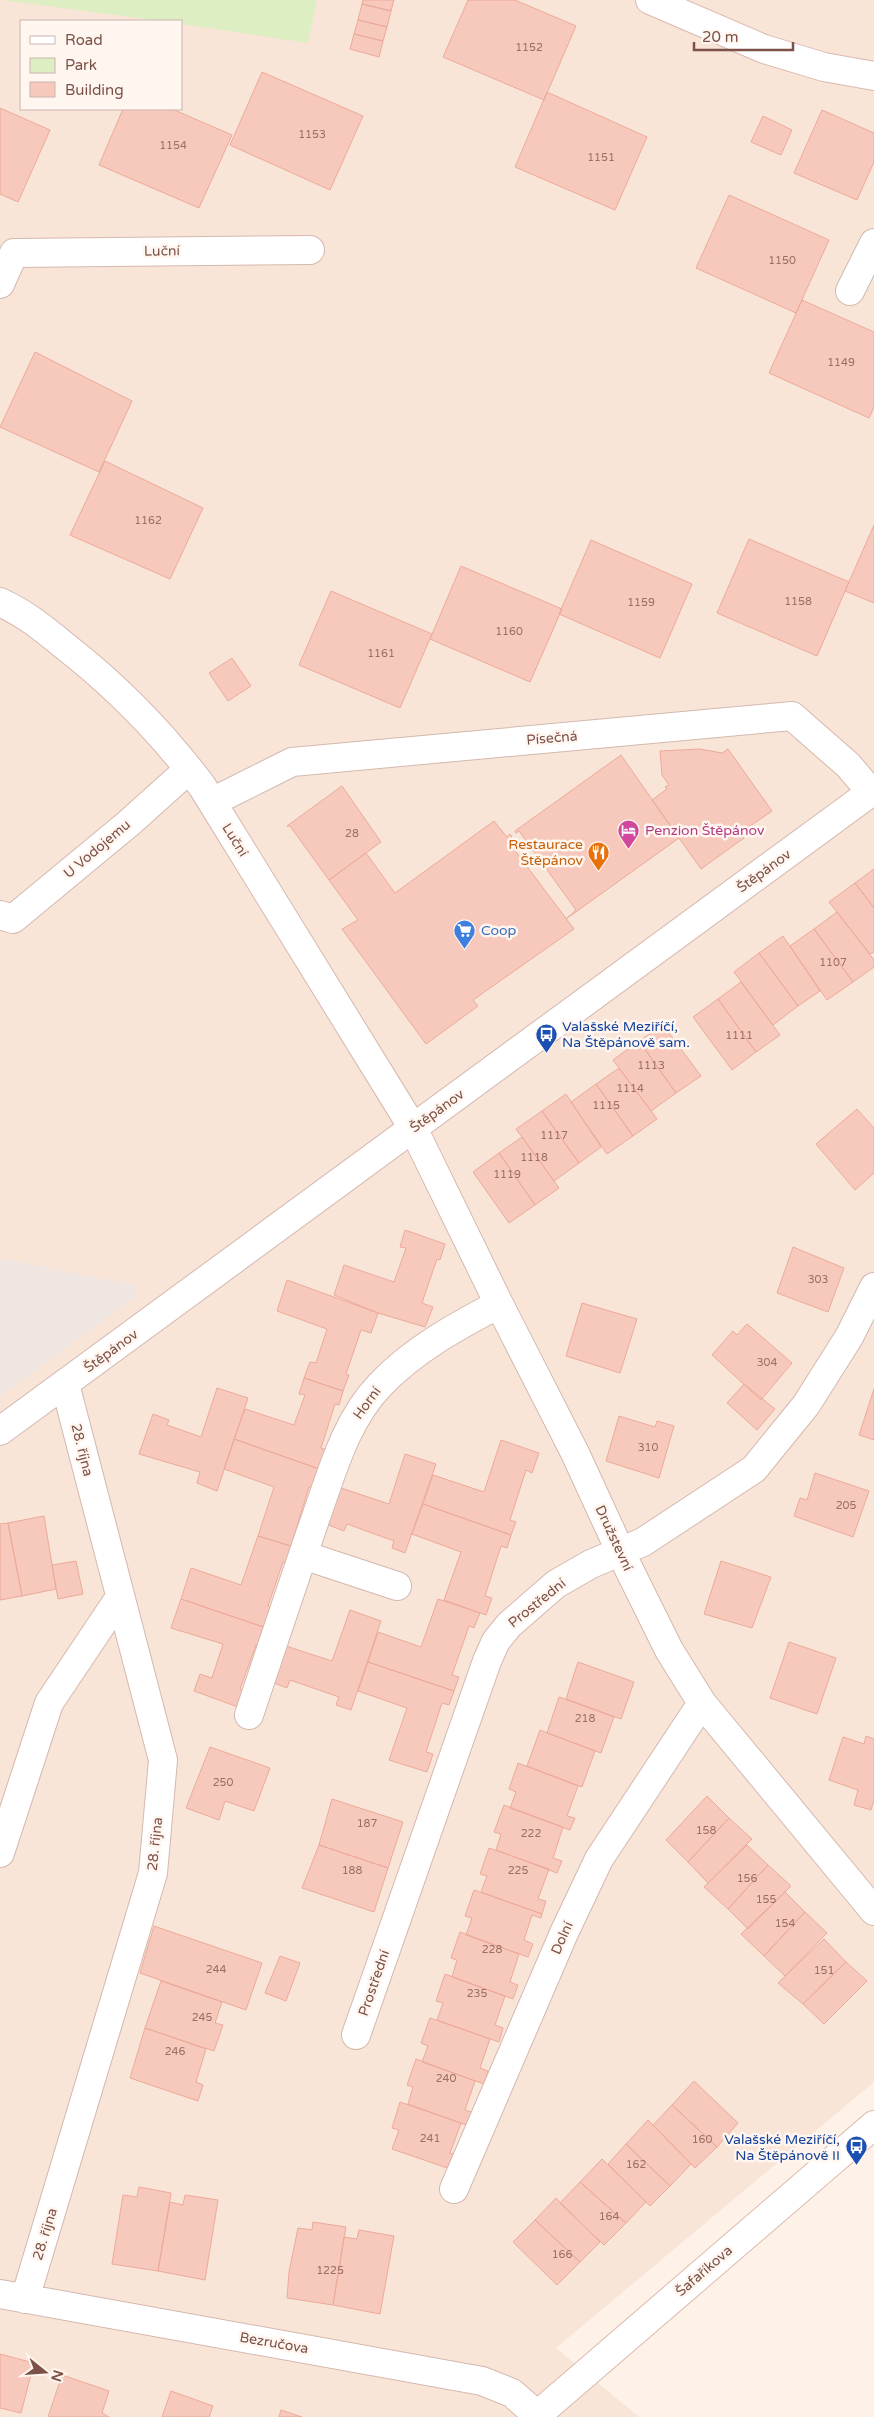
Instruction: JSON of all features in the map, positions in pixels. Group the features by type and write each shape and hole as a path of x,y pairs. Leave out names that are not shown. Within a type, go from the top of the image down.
{"street":[{"path":"650,0 764,49 824,67 874,76"},
{"path":"850,291 874,243"},
{"name":"Luční","path":"0,284 7,250 310,250"},
{"name":"Luční","path":"0,602 24,614 107,680 189,769 212,802 413,1128"},
{"name":"Písečná","path":"212,802 292,762 792,716 848,765 872,791"},
{"name":"U Vodojemu","path":"4,922 129,823 189,769"},
{"name":"Štěpánov","path":"0,1431 872,791"},
{"name":"Družstevní","path":"413,1128 499,1304 575,1453 621,1553 669,1650 702,1703 874,1910"},
{"name":"Prostřední","path":"356,2035 496,1641 519,1614 556,1584 591,1564 621,1553 664,1530 754,1469 806,1405 849,1337 874,1287"},
{"name":"Horní","path":"249,1715 302,1555 352,1424 378,1386 395,1371 447,1332 499,1304"},
{"name":"28. října","path":"12,2297 153,1873 163,1760 65,1384"},
{"path":"302,1555 397,1586"},
{"path":"0,1853 49,1703 120,1596"},
{"name":"Dolní","path":"454,2189 564,1933 599,1859 702,1703"},
{"name":"Šafaříkova","path":"536,2416 874,2126"},
{"name":"Bezručova","path":"12,2297 482,2381 512,2393 536,2416"}],"shaded area":[{"path":"0,0 874,0 874,2082 556,2348 639,2417 0,2417"},
{"path":"0,1258 136,1286 137,1296 0,1396"}],"green space":[{"path":"2,0 317,0 308,43 182,24 182,20 152,20"}],"building":[{"path":"363,0 394,0 391,11 362,4"},
{"path":"468,0 515,0 576,26 544,100 443,57"},
{"path":"362,4 391,11 387,27 358,20"},
{"path":"358,20 387,27 383,41 354,34"},
{"path":"354,34 383,41 379,57 350,49"},
{"path":"262,72 363,116 330,190 230,145"},
{"path":"547,92 647,137 615,210 515,167"},
{"path":"0,108 50,130 18,202 0,194"},
{"path":"123,110 174,110 232,135 199,208 99,165"},
{"path":"822,110 874,133 874,162 857,200 794,173"},
{"path":"763,116 792,130 781,155 751,142"},
{"path":"729,195 829,240 796,313 696,268"},
{"path":"802,300 874,332 874,407 869,418 769,373"},
{"path":"35,352 132,401 99,472 0,427"},
{"path":"105,461 203,508 170,579 70,535"},
{"path":"874,525 874,603 845,591"},
{"path":"749,539 849,582 817,656 717,613"},
{"path":"591,540 692,584 660,658 559,614"},
{"path":"461,566 562,609 530,682 430,639"},
{"path":"331,591 432,634 400,708 299,665"},
{"path":"232,658 251,686 228,701 209,673"},
{"path":"700,749 722,753 728,749 772,811 740,833 744,838 701,869 652,800 667,789 665,787 669,785 662,775 660,751"},
{"path":"621,755 679,838 566,919 576,910 519,831 516,833 515,831"},
{"path":"342,786 381,842 329,880 290,826 287,826"},
{"path":"494,821 507,837 510,834 512,837 507,840 574,929 473,1000 478,1006 426,1044 342,929 358,920 329,880 366,853 395,893"},
{"path":"874,869 874,908 855,883"},
{"path":"855,883 874,908 874,952 870,954 829,902"},
{"path":"837,912 874,960 874,967 853,982 814,929"},
{"path":"814,929 853,982 827,1000 790,946"},
{"path":"783,936 820,991 798,1006 759,953"},
{"path":"759,953 798,1006 773,1025 734,972"},
{"path":"741,982 780,1035 756,1052 718,999"},
{"path":"718,999 756,1052 732,1070 693,1017"},
{"path":"663,1025 701,1076 676,1093 639,1041"},
{"path":"639,1041 676,1093 651,1111 613,1060"},
{"path":"619,1068 657,1119 633,1136 596,1084"},
{"path":"596,1084 633,1136 607,1154 571,1102"},
{"path":"566,1094 601,1147 579,1163 542,1111"},
{"path":"857,1109 874,1128 874,1173 855,1190 816,1144"},
{"path":"542,1111 579,1163 554,1181 516,1129"},
{"path":"522,1137 559,1188 535,1205 499,1153"},
{"path":"499,1153 535,1205 509,1223 473,1172"},
{"path":"405,1230 445,1244 440,1260 437,1259 422,1303 433,1307 425,1327 378,1313 334,1295 344,1265 394,1282 406,1248 400,1247"},
{"path":"793,1247 844,1268 828,1312 777,1293"},
{"path":"287,1280 378,1313 371,1333 361,1330 346,1374 349,1375 343,1391 304,1378 310,1362 316,1363 327,1329 277,1311"},
{"path":"582,1303 637,1319 620,1373 566,1356"},
{"path":"747,1324 792,1363 761,1400 712,1355 733,1331 737,1335"},
{"path":"304,1378 343,1391 339,1405 335,1404 321,1448 332,1452 325,1471 234,1439 245,1409 294,1425 305,1395 299,1394"},
{"path":"744,1384 775,1409 757,1430 727,1403"},
{"path":"217,1388 248,1398 217,1491 197,1483 200,1472 139,1454 153,1414 169,1420 167,1425 201,1437"},
{"path":"874,1389 874,1440 859,1435"},
{"path":"619,1416 655,1427 657,1421 674,1426 659,1478 606,1461"},
{"path":"234,1439 325,1471 319,1490 309,1487 291,1546 258,1536 274,1487 224,1469"},
{"path":"501,1440 539,1453 532,1473 526,1470 510,1520 516,1522 511,1535 423,1504 433,1475 484,1492"},
{"path":"405,1454 436,1464 405,1553 392,1548 394,1541 347,1524 344,1531 326,1524 338,1487 389,1504"},
{"path":"815,1473 869,1491 853,1537 794,1516 800,1498 807,1500"},
{"path":"423,1504 511,1535 507,1548 501,1546 485,1596 492,1598 486,1615 444,1600 461,1552 412,1534"},
{"path":"44,1516 56,1589 22,1596 8,1523"},
{"path":"8,1523 22,1596 0,1600 0,1524"},
{"path":"258,1536 291,1546 286,1563 283,1562 268,1606 279,1610 272,1630 181,1599 191,1568 241,1585"},
{"path":"76,1561 83,1594 58,1599 52,1565"},
{"path":"721,1561 771,1577 752,1628 704,1614"},
{"path":"181,1599 272,1630 266,1648 256,1645 240,1689 243,1690 238,1707 194,1691 200,1674 212,1678 223,1644 171,1628"},
{"path":"438,1599 480,1613 474,1628 469,1626 452,1675 459,1677 454,1691 368,1662 378,1632 421,1647"},
{"path":"350,1610 381,1621 351,1710 336,1705 339,1697 290,1680 287,1688 274,1683 286,1646 332,1661"},
{"path":"789,1642 836,1658 817,1714 770,1698"},
{"path":"368,1662 454,1691 449,1705 442,1703 426,1752 433,1754 427,1772 389,1760 407,1708 358,1691"},
{"path":"578,1662 634,1682 621,1719 566,1699"},
{"path":"559,1697 614,1717 601,1753 547,1733"},
{"path":"540,1730 595,1751 582,1787 527,1766"},
{"path":"866,1736 874,1739 874,1800 871,1810 854,1805 858,1790 829,1780 843,1737 864,1744"},
{"path":"210,1747 270,1768 254,1811 225,1801 219,1820 186,1808"},
{"path":"518,1763 578,1786 567,1816 575,1818 570,1830 510,1808 516,1792 509,1789"},
{"path":"707,1796 729,1818 688,1862 666,1840"},
{"path":"332,1799 403,1822 388,1868 319,1845"},
{"path":"504,1805 563,1827 553,1858 562,1861 557,1873 496,1850 501,1834 494,1832"},
{"path":"729,1818 752,1839 708,1883 688,1862"},
{"path":"319,1845 388,1868 374,1912 302,1888"},
{"path":"747,1845 768,1865 728,1909 704,1887"},
{"path":"489,1848 549,1869 538,1899 546,1901 542,1914 481,1892 487,1876 480,1874"},
{"path":"768,1865 791,1886 748,1929 728,1909"},
{"path":"474,1890 542,1914 541,1918 532,1915 524,1940 533,1944 528,1957 466,1935 472,1918 465,1916"},
{"path":"785,1892 805,1912 764,1956 741,1934"},
{"path":"805,1912 827,1933 785,1976 764,1956"},
{"path":"154,1926 262,1963 246,2010 140,1973"},
{"path":"460,1932 519,1954 510,1982 518,1985 513,1999 452,1977 457,1960 451,1958"},
{"path":"824,1939 846,1962 803,2004 778,1983"},
{"path":"280,1956 300,1963 286,2001 265,1993"},
{"path":"846,1962 867,1981 824,2024 803,2004"},
{"path":"445,1974 505,1996 495,2025 503,2028 499,2042 437,2020 443,2003 436,2001"},
{"path":"161,1981 222,2002 215,2023 223,2025 214,2051 145,2028"},
{"path":"430,2018 490,2039 480,2068 488,2071 484,2084 422,2062 428,2046 421,2043"},
{"path":"145,2028 206,2049 196,2082 203,2085 198,2101 130,2078"},
{"path":"416,2059 475,2081 465,2110 474,2113 469,2126 408,2104 413,2087 407,2085"},
{"path":"694,2081 738,2123 717,2147 672,2105"},
{"path":"400,2102 461,2123 450,2153 458,2156 453,2170 392,2149 399,2130 392,2128"},
{"path":"672,2105 717,2147 695,2168 653,2125"},
{"path":"648,2120 691,2164 670,2186 626,2144"},
{"path":"626,2144 670,2186 650,2206 608,2164"},
{"path":"602,2159 646,2202 626,2223 580,2182"},
{"path":"580,2182 626,2223 604,2245 560,2203"},
{"path":"139,2187 171,2193 158,2271 112,2264 123,2195 137,2197"},
{"path":"185,2195 218,2200 205,2280 158,2271 170,2202 183,2205"},
{"path":"556,2198 600,2242 580,2262 535,2220"},
{"path":"535,2220 580,2262 557,2285 513,2242"},
{"path":"313,2222 346,2227 333,2305 287,2298 289,2272 298,2228 312,2230"},
{"path":"359,2230 394,2236 380,2314 333,2305 344,2237 357,2239"},
{"path":"0,2354 34,2363 21,2413 0,2408"},
{"path":"62,2375 109,2391 102,2413 109,2417 48,2417"},
{"path":"171,2391 213,2406 209,2417 162,2417"},
{"path":"281,2410 302,2417 279,2417"}],"place":[{"name":"Penzion Štěpánov","path":"629,849"},
{"name":"Restaurace Štěpánov","path":"599,871"},
{"name":"Coop","path":"465,949"},
{"name":"Valašské Meziříčí, Na Štěpánově sam.","path":"546,1053"},
{"name":"Valašské Meziříčí, Na Štěpánově II","path":"856,2166"}]}
